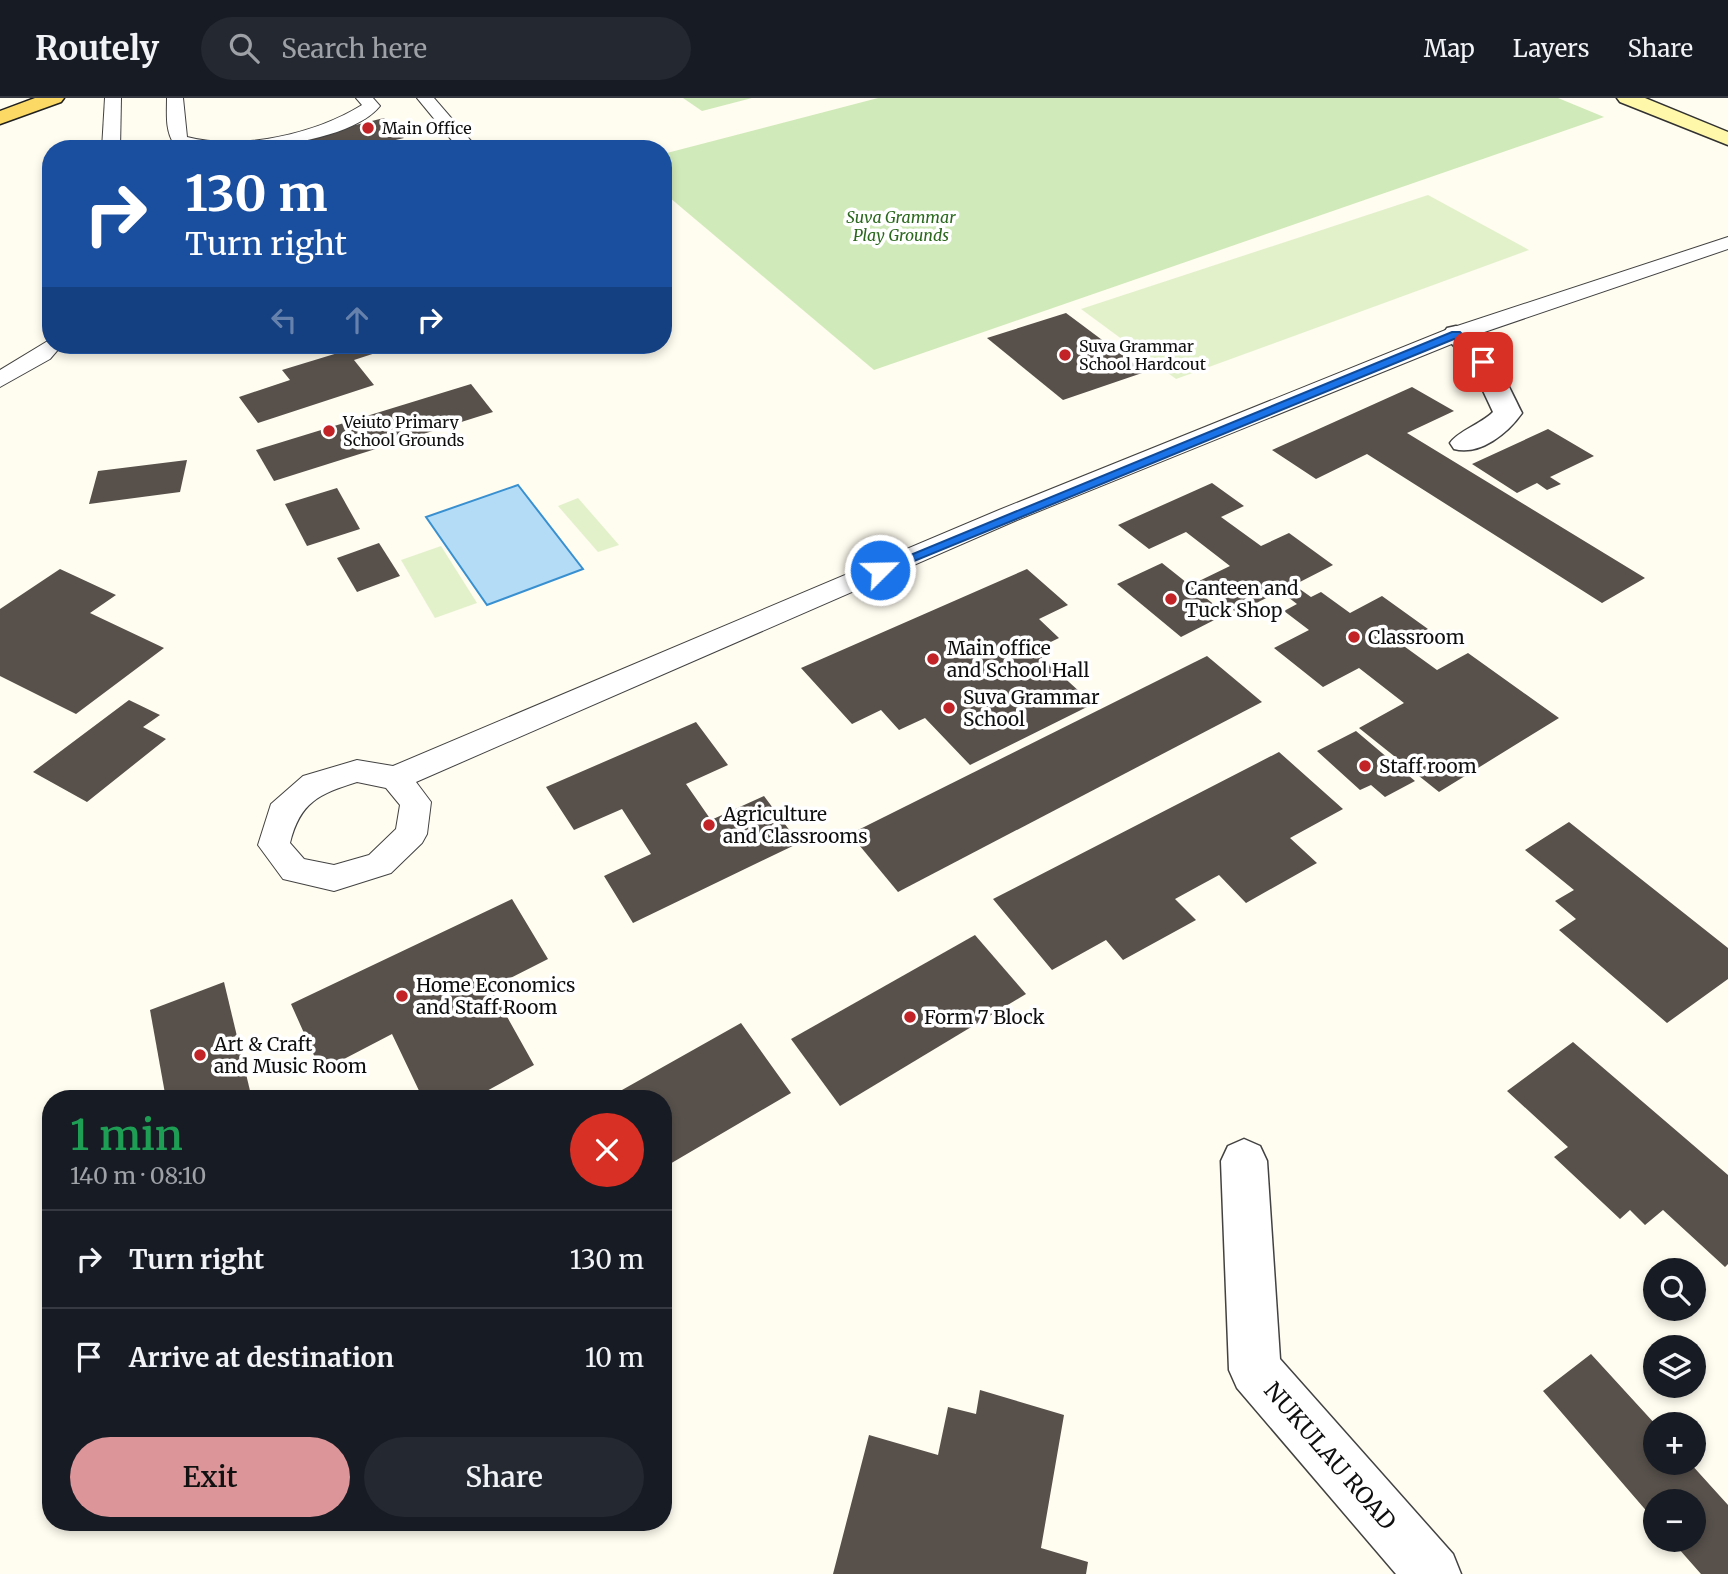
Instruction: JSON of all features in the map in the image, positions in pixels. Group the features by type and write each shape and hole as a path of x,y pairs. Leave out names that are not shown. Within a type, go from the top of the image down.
{"main road":[{"path":"0,106 23,98"},
{"path":"0,118 54,98"},
{"path":"1627,98 1728,139"}],"street":[{"path":"1456,334 1483,362 1508,413 1491,430 1464,443"},
{"name":"NUKULAU ROAD","path":"1244,1161 1255,1370 1433,1574"}],"lane":[{"path":"111,140 113,98"},
{"path":"175,98 176,131 180,140"},
{"path":"266,140 348,122 372,106 364,98"},
{"path":"425,98 461,140"},
{"path":"395,778 1008,515 1456,334 1728,243"},
{"path":"0,380 42,354"}],"green space":[{"path":"683,98 752,98 702,111"},
{"name":"Suva Grammar Play Grounds","path":"878,98 1558,98 1604,117 874,370 672,200 672,152"},
{"path":"1428,195 1529,250 1176,379 1081,309"},
{"path":"578,498 619,545 598,552 558,506"},
{"path":"441,546 477,603 435,618 401,560"}],"water":[{"path":"518,485 583,569 487,605 426,517"}],"building":[{"path":"384,118 404,138 396,140 294,140"},
{"name":"Suva Grammar School Hardcout","path":"1066,313 1145,372 1063,400 987,338"},
{"path":"334,354 372,354 354,360 374,385 258,423 239,397 290,380 282,370"},
{"path":"471,384 493,412 274,481 256,450"},
{"path":"1412,387 1454,411 1407,433 1645,578 1602,603 1367,454 1316,479 1272,450"},
{"path":"1548,429 1594,456 1550,477 1561,484 1547,490 1537,483 1517,493 1472,464"},
{"path":"187,460 180,492 89,504 98,471"},
{"name":"Classroom","path":"1212,483 1244,506 1221,517 1261,546 1289,533 1333,565 1294,585 1311,597 1321,592 1350,613 1382,596 1428,629 1401,644 1437,670 1468,653 1559,718 1439,792 1359,728 1404,703 1359,668 1323,687 1274,648 1309,630 1284,611 1297,604 1280,591 1237,613 1197,582 1230,566 1186,532 1149,549 1118,525"},
{"path":"337,488 360,529 307,546 285,504"},
{"path":"379,543 400,576 357,592 337,558"},
{"name":"Canteen and Tuck Shop","path":"1162,563 1226,614 1181,637 1117,584"},
{"path":"60,569 116,595 90,613 164,648 76,714 0,676 0,609"},
{"name":"Main office and School Hall","path":"1027,569 1068,605 1039,619 1059,638 1034,650 1093,704 970,765 925,718 899,730 881,710 852,724 801,668"},
{"path":"1207,656 1262,702 898,892 850,834"},
{"path":"129,700 160,715 143,727 166,739 87,802 33,772"},
{"name":"Agriculture and Classrooms","path":"696,722 728,765 686,784 711,820 764,796 799,843 633,923 604,876 651,854 622,809 574,830 546,787"},
{"name":"Staff room","path":"1356,731 1415,781 1385,797 1371,785 1360,790 1317,751"},
{"path":"1279,752 1343,809 1290,838 1317,863 1246,903 1219,875 1175,899 1196,920 1123,960 1106,940 1052,970 993,899"},
{"path":"1569,822 1728,948 1728,979 1667,1023 1559,930 1576,919 1555,901 1574,890 1525,850"},
{"name":"Home Economics and Staff Room","path":"512,899 548,959 491,988 534,1065 488,1090 419,1090 392,1034 321,1071 291,1004"},
{"name":"Form 7 Block","path":"975,935 1026,994 840,1106 791,1039"},
{"name":"Art & Craft and Music Room","path":"224,982 250,1090 164,1090 150,1010"},
{"path":"741,1023 791,1093 672,1163 672,1090 622,1090"},
{"path":"1573,1042 1728,1175 1728,1264 1725,1267 1663,1210 1645,1225 1630,1210 1620,1219 1554,1157 1568,1147 1507,1091"},
{"path":"1591,1354 1644,1412 1643,1475 1701,1475 1728,1505 1728,1574 1701,1574 1682,1552 1706,1552 1706,1489 1643,1489 1643,1507 1543,1391"},
{"path":"980,1390 1064,1415 1041,1548 1088,1562 1086,1574 833,1574 869,1435 938,1455 948,1407 976,1414"}],"place":[{"name":"Main Office","path":"368,128"},
{"name":"Suva Grammar School Hardcout","path":"1065,355"},
{"name":"Veiuto Primary School Grounds","path":"329,431"},
{"name":"Canteen and Tuck Shop","path":"1171,599"},
{"name":"Classroom","path":"1354,637"},
{"name":"Main office and School Hall","path":"933,659"},
{"name":"Suva Grammar School","path":"949,708"},
{"name":"Staff room","path":"1365,766"},
{"name":"Agriculture and Classrooms","path":"709,825"},
{"name":"Home Economics and Staff Room","path":"402,996"},
{"name":"Form 7 Block","path":"910,1017"},
{"name":"Art & Craft and Music Room","path":"200,1055"}],"route":[{"path":"880,570 1008,515 1456,334 1483,362"}]}
